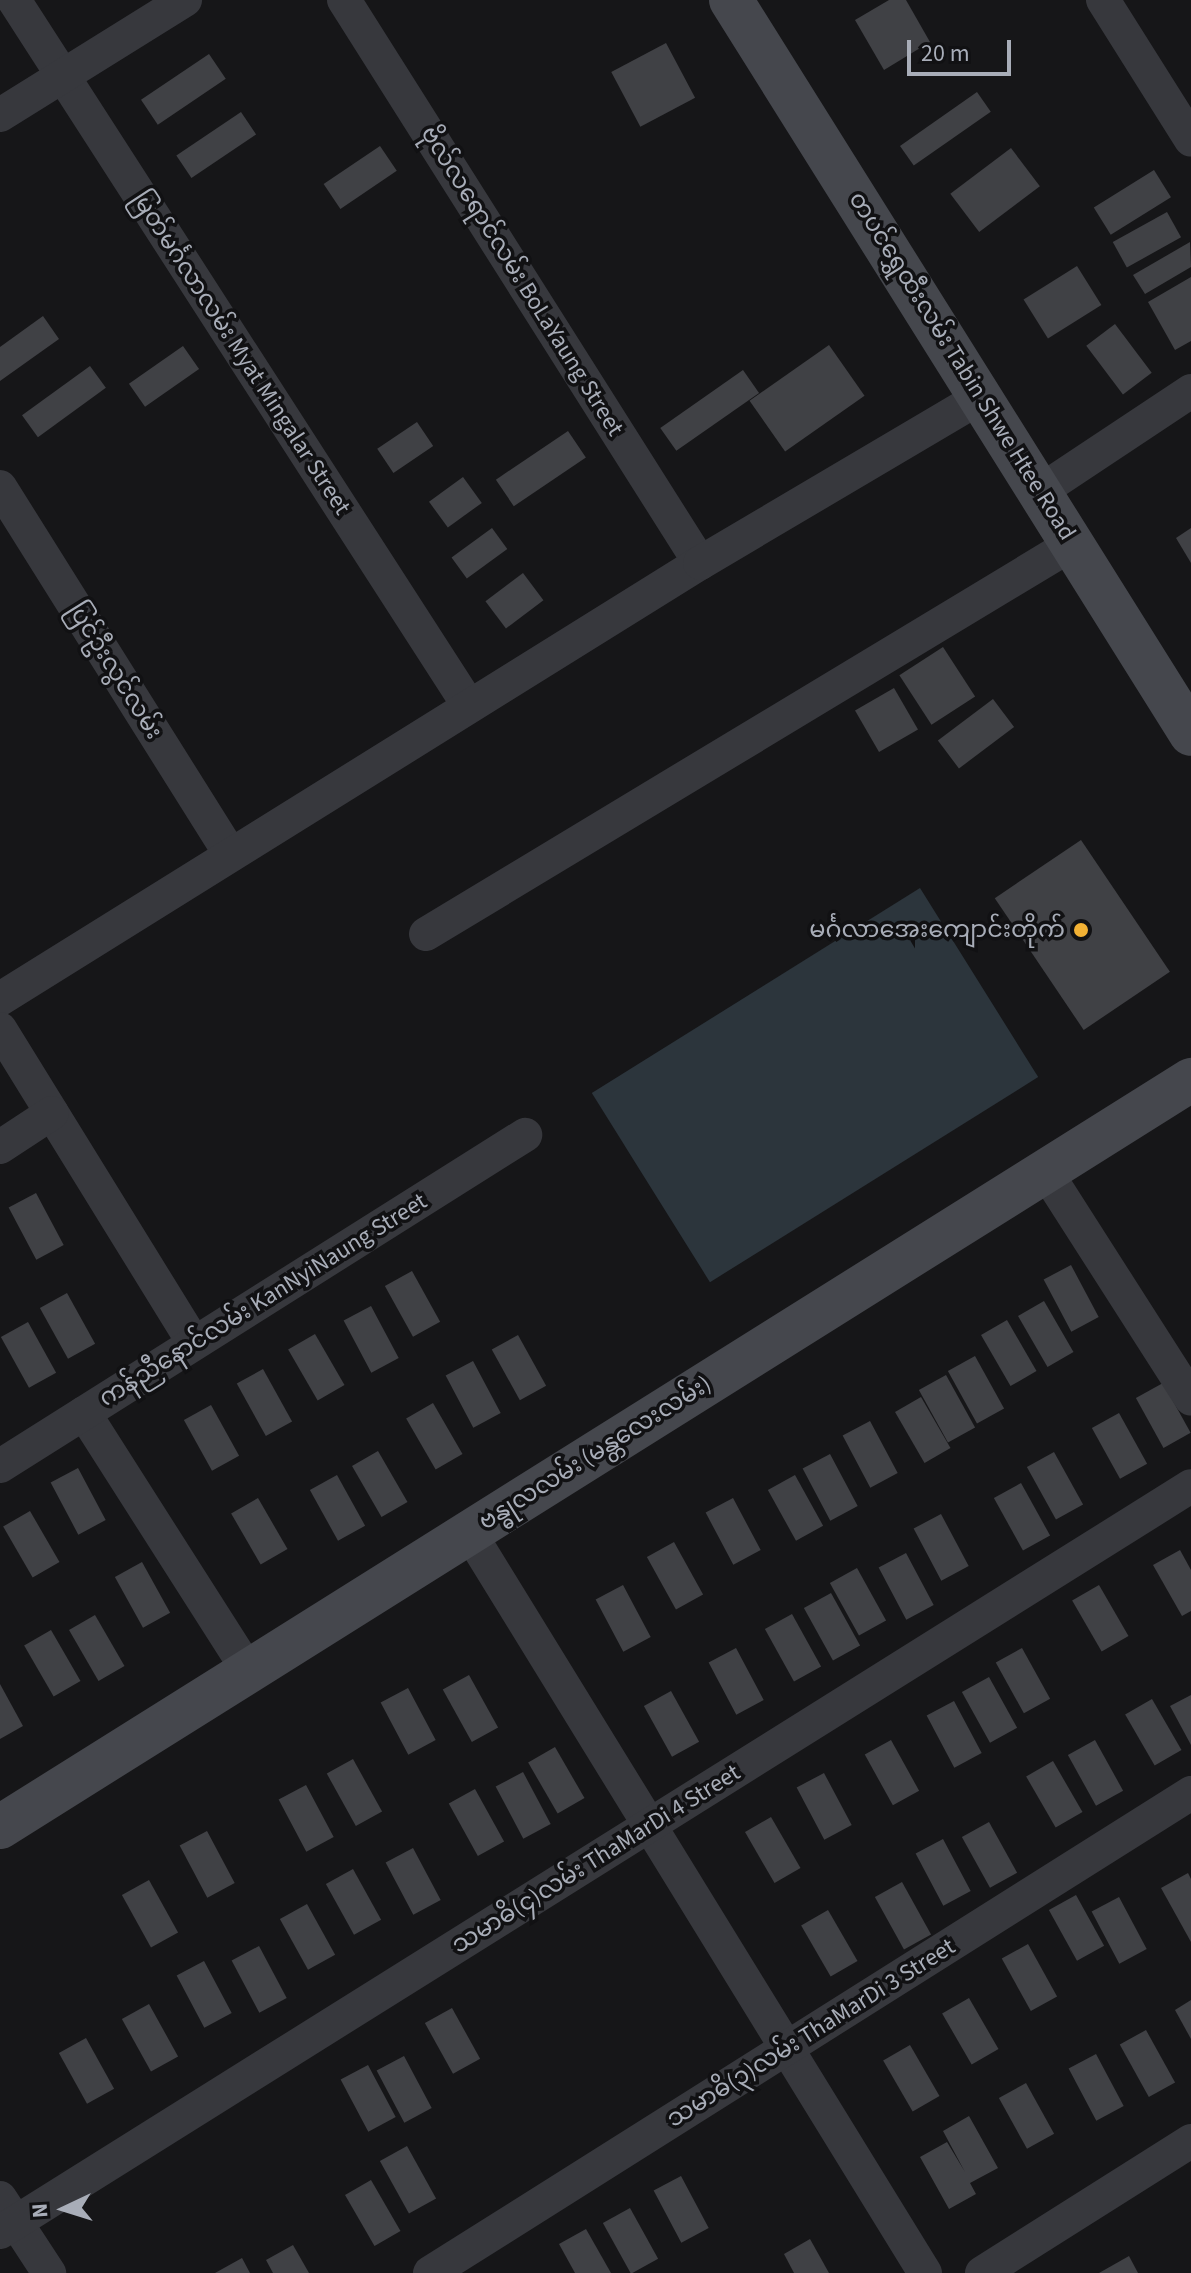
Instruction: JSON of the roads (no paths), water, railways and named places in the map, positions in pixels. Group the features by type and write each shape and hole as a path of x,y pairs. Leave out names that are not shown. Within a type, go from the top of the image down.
{"street":[{"name":"မြတ်မင်္ဂလာလမ်း Myat Mingalar Street","path":"14,0 469,706"},
{"path":"0,115 185,0"},
{"name":"ဗိုလ်လရောင်လမ်း BoLaYaung Street","path":"344,0 700,563"},
{"name":"တပင်ရွှေထီးလမ်း Tabin Shwe Htee Road","path":"731,0 1190,729"},
{"path":"1103,0 1191,140"},
{"path":"1042,490 1191,391"},
{"path":"0,999 700,563 982,396"},
{"name":"ပြင်ဦးလွင်လမ်း","path":"0,487 230,854"},
{"path":"426,934 1074,543"},
{"path":"0,1029 194,1343"},
{"name":"ဗန္ဓုလလမ်း (မန္တလေးလမ်း)","path":"0,1827 1191,1080"},
{"path":"0,1147 52,1113"},
{"name":"ကန်ညီနောင်လမ်း KanNyiNaung Street","path":"0,1466 525,1135"},
{"path":"1046,1172 1191,1399"},
{"path":"84,1413 248,1670"},
{"name":"သမာဓိ(၄)လမ်း ThaMarDi 4 Street","path":"5,2217 650,1825 1191,1486"},
{"path":"469,1532 925,2273"},
{"name":"သမာဓိ(၃)လမ်း ThaMarDi 3 Street","path":"430,2273 1191,1793"},
{"path":"982,2273 1191,2141"},
{"path":"5,2217 49,2273"}],"place":[{"name":"မင်္ဂလာအေးကျောင်းတိုက်","path":"1081,930"}]}
